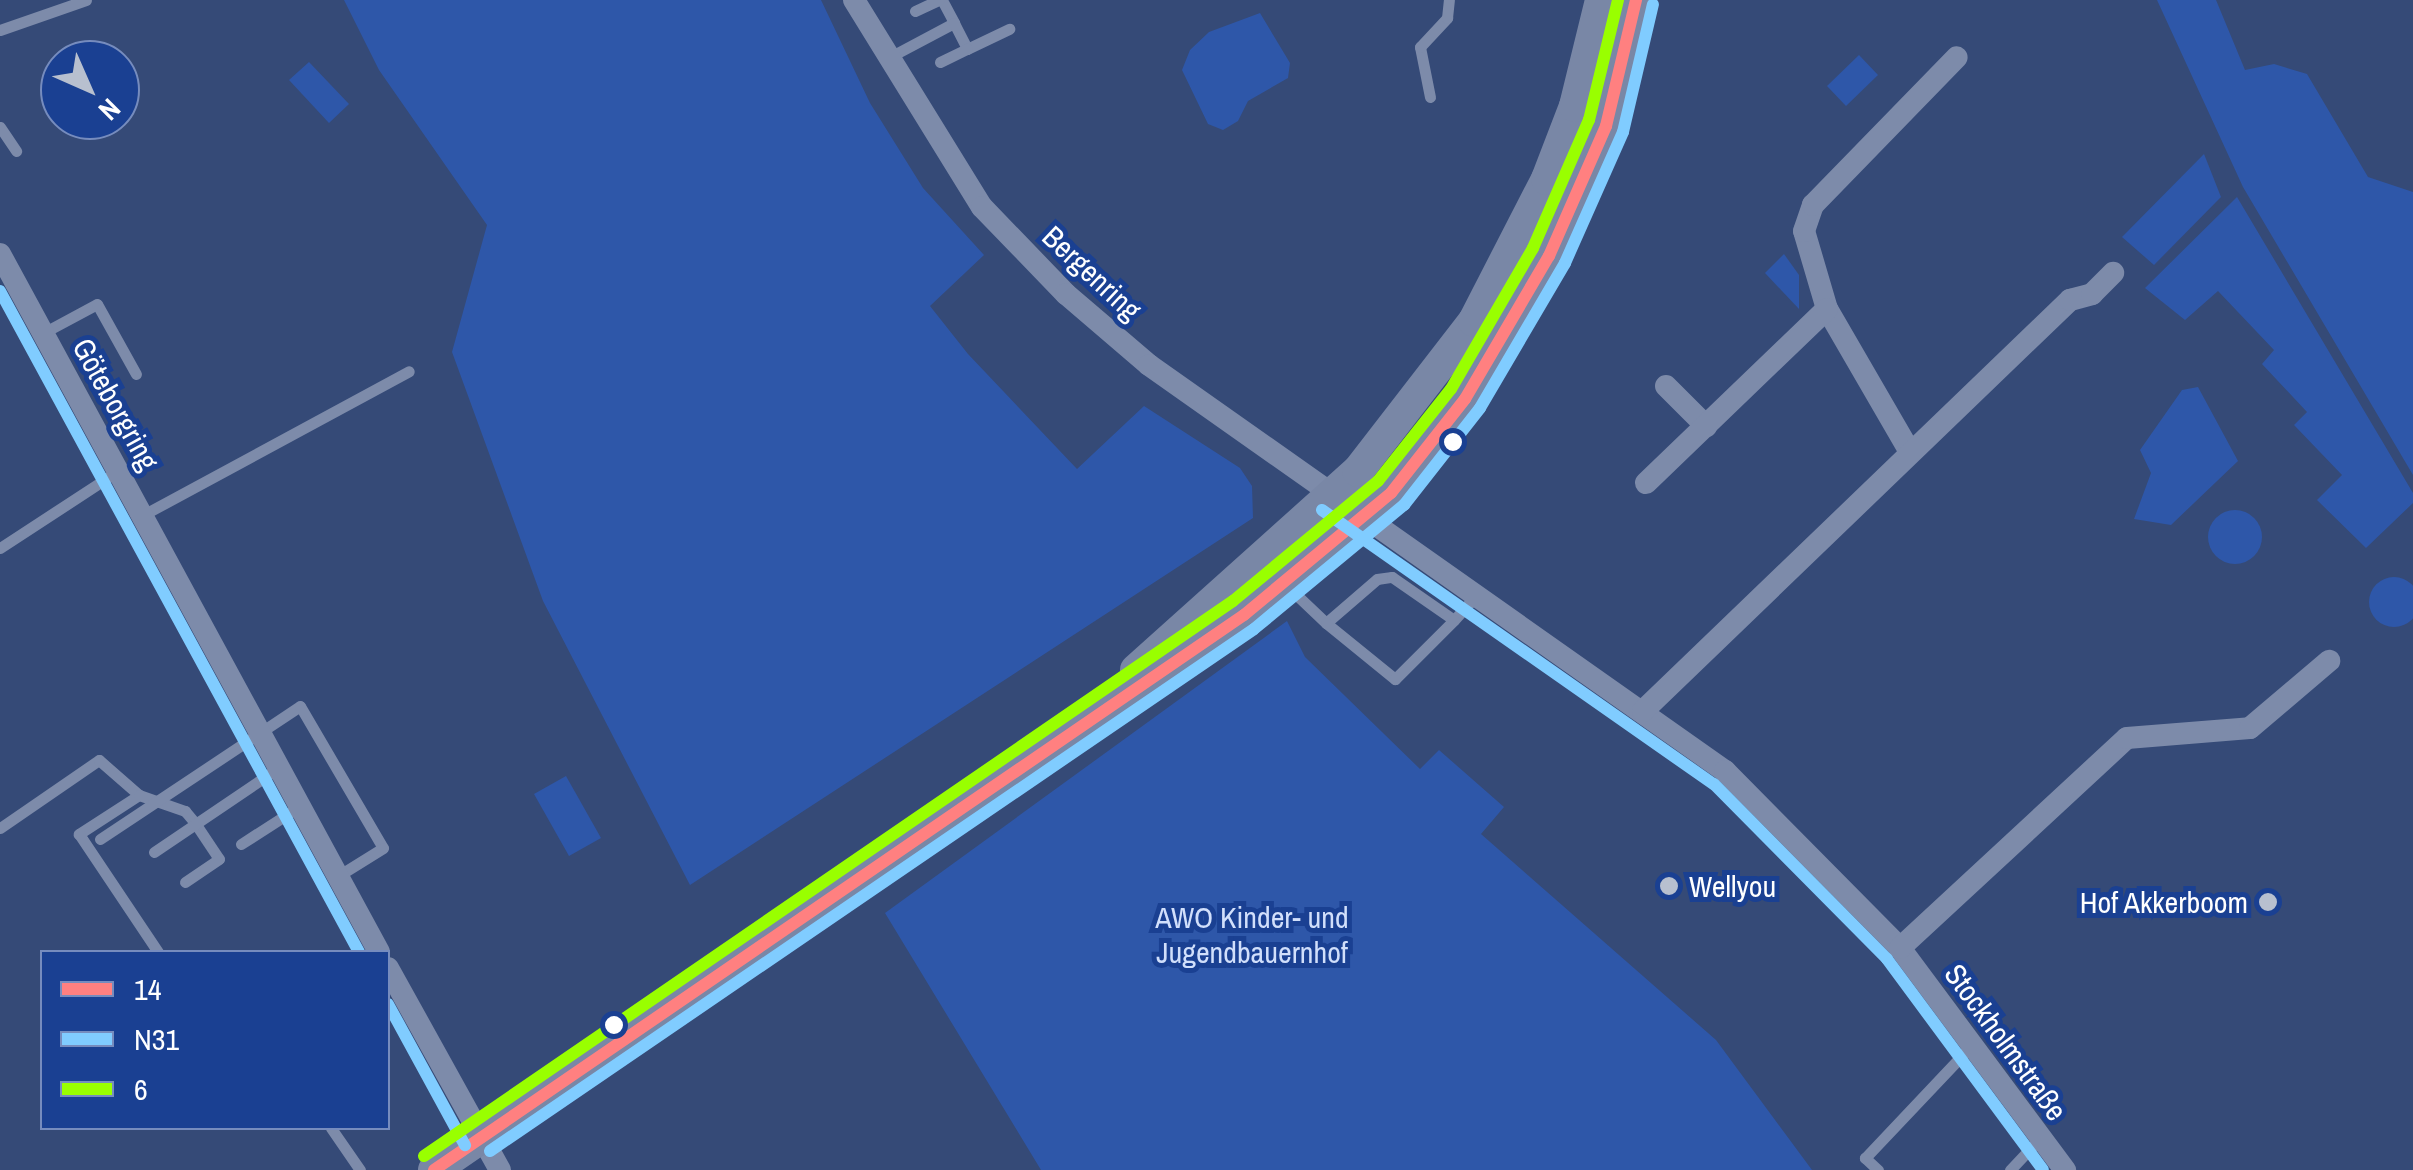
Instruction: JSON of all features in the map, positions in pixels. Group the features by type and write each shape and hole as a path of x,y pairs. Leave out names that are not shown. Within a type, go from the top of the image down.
{"main road":[{"path":"1071,730 1332,496 1424,390 1506,268 1575,106 1602,0"},
{"path":"434,1170 860,882 1071,730 1285,584 1364,518 1458,410 1549,256 1606,126 1636,0"}],"street":[{"name":"Bergenring","path":"854,0 886,59 982,207 1066,294 1148,366 1364,518"},
{"path":"1910,452 1826,309 1804,231 1813,205 1957,57"},
{"name":"Göteborgring","path":"0,254 378,950"},
{"path":"1643,711 2070,300 2092,294 2113,273"},
{"path":"1646,484 1826,309"},
{"path":"1666,386 1706,426"},
{"name":"Stockholmstraße","path":"1364,518 1643,711 1737,782 1900,948 2064,1170"},
{"path":"1900,948 2127,738 2250,728 2329,661"},
{"path":"390,972 500,1170"}],"lane":[{"path":"0,30 86,0"},
{"path":"915,11 941,0 968,49"},
{"path":"1430,96 1420,47 1446,18 1450,0"},
{"path":"886,59 954,24"},
{"path":"940,62 1009,29"},
{"path":"0,127 16,150"},
{"path":"42,333 97,304 136,374"},
{"path":"143,516 410,371"},
{"path":"0,548 119,470"},
{"path":"1326,622 1377,580 1392,576 1454,620"},
{"path":"1285,584 1396,679 1476,597"},
{"path":"100,839 256,730 300,706 383,848 338,876"},
{"path":"0,828 100,760 139,795 184,811 196,824 219,859 186,882"},
{"path":"154,852 278,768"},
{"path":"139,795 79,834 157,950"},
{"path":"241,844 300,806"},
{"path":"1878,1170 1865,1158 1971,1046"},
{"path":"332,1130 360,1170"},
{"path":"2010,1170 2040,1138"}],"green space":[{"path":"344,0 821,0 870,103 923,188 984,255 930,306 968,354 1077,469 1144,406 1240,468 1252,486 1253,518 690,885 543,601 452,352 487,225 379,70"},
{"path":"2157,0 2216,0 2245,70 2274,64 2307,74 2368,177 2413,192 2413,475 2243,187"},
{"path":"1260,13 1290,63 1288,78 1248,101 1238,121 1223,130 1208,124 1182,70 1190,50 1209,32"},
{"path":"1859,55 1878,75 1846,106 1827,86"},
{"path":"309,62 349,104 329,123 289,80"},
{"path":"2204,154 2221,197 2154,265 2122,237"},
{"path":"2237,197 2413,493 2413,503 2366,548 2317,500 2342,475 2294,425 2307,412 2262,364 2274,350 2218,291 2185,320 2145,288"},
{"path":"1784,254 1799,275 1799,309 1765,273"},
{"path":"2198,387 2238,461 2171,525 2134,519 2151,473 2140,450 2182,390"},
{"path":"2235,510 2254,518 2262,537 2254,556 2235,564 2216,556 2208,537 2216,518"},
{"path":"2394,577 2412,584 2412,620 2394,627 2376,620 2369,602 2376,584"},
{"name":"AWO Kinder- und Jugendbauernhof","path":"1287,621 1305,657 1420,769 1439,750 1504,807 1481,834 1716,1040 1812,1170 1041,1170 885,913"},
{"path":"566,776 601,838 569,856 534,794"}],"transit line":[{"name":"6","path":"424,1156 1233,601 1378,481 1451,389 1533,248 1589,120 1618,0"},
{"name":"14","path":"434,1170 1244,615 1391,493 1465,399 1549,256 1606,126 1636,0"},
{"name":"N31","path":"490,1151 1254,629 1404,505 1480,408 1565,263 1623,132 1653,4"},
{"name":"N31","path":"0,291 358,950"},
{"name":"N31","path":"1322,510 1714,784 1887,959 2043,1170"},
{"name":"N31","path":"390,1008 465,1145"}],"place":[{"name":"Wellyou","path":"1669,886"},
{"name":"Hof Akkerboom","path":"2268,902"}]}
